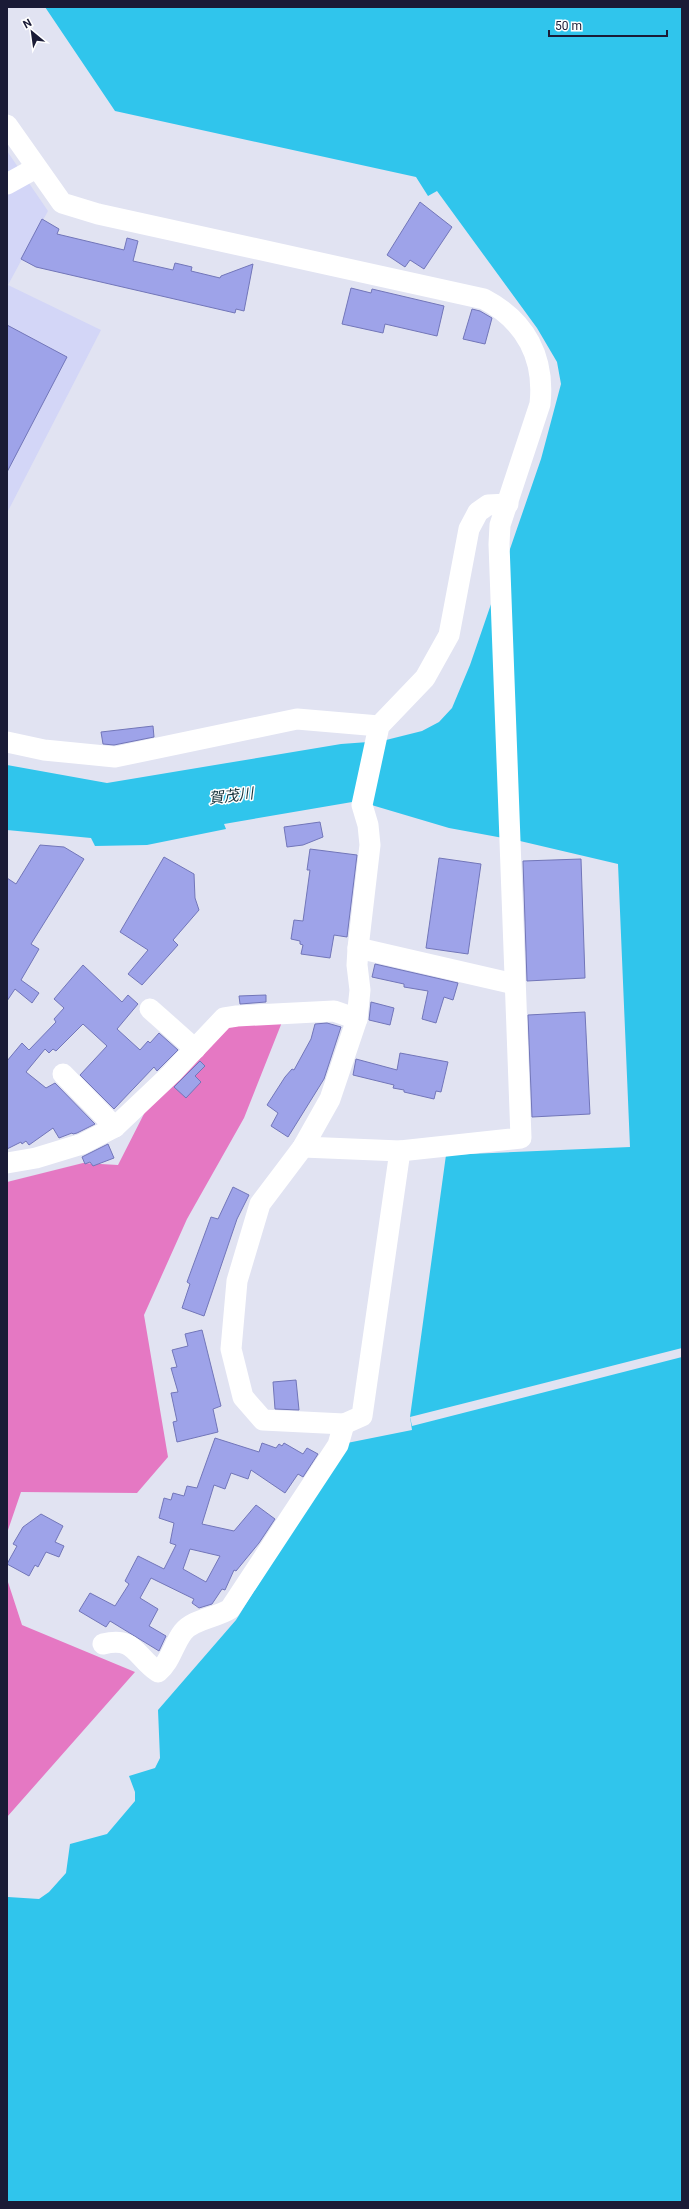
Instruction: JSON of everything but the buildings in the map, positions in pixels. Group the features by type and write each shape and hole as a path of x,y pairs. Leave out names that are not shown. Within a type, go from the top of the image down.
{"street":[{"path":"7,125 62,203 98,214 484,299 502,308 531,341 542,384 540,404 500,525 499,555 521,1138 400,1151 303,1147"},
{"path":"7,184 36,168"},
{"path":"400,1151 362,1416 344,1424 263,1420 243,1397 231,1349 236,1281 260,1204 303,1147 330,1099 357,1019 360,990 357,965 358,948 370,845 368,825 362,805 378,734 425,678 449,635 470,529 478,512 488,505 508,504"},
{"path":"7,742 44,750 115,757 297,719 378,734"},
{"path":"358,948 514,984"},
{"path":"150,1009 195,1049"},
{"path":"7,1163 36,1158 82,1144 114,1127 195,1049 224,1018 334,1011 357,1019"},
{"path":"62,1074 114,1127"},
{"path":"103,1644 114,1641 130,1644 148,1665 158,1672 166,1665 183,1632 195,1623 220,1616 230,1609 338,1445 344,1424"}],"shaded area":[{"path":"7,151 48,211 8,285 101,330 7,513"},
{"path":"286,1012 244,1118 187,1219 144,1315 168,1457 137,1493 21,1492 7,1533 7,1182 83,1163 118,1165 149,1104 224,1023"},
{"path":"7,1579 22,1625 135,1672 7,1817"}],"water":[{"name":"賀茂川","path":"45,7 682,7 682,2202 7,2202 8,1897 39,1899 49,1892 66,1873 70,1844 107,1834 135,1801 135,1792 129,1776 155,1768 160,1758 158,1710 236,1620 347,1443 412,1430 410,1417 446,1155 630,1147 618,864 520,841 449,828 358,801 224,824 226,829 147,845 95,846 91,838 7,830 7,765 107,783 341,744 382,741 422,731 439,722 452,708 470,665 541,459 561,384 557,362 537,328 437,191 428,196 416,177 115,111"}],"pier":[{"path":"682,1348 682,1357 412,1426 410,1417"}]}
